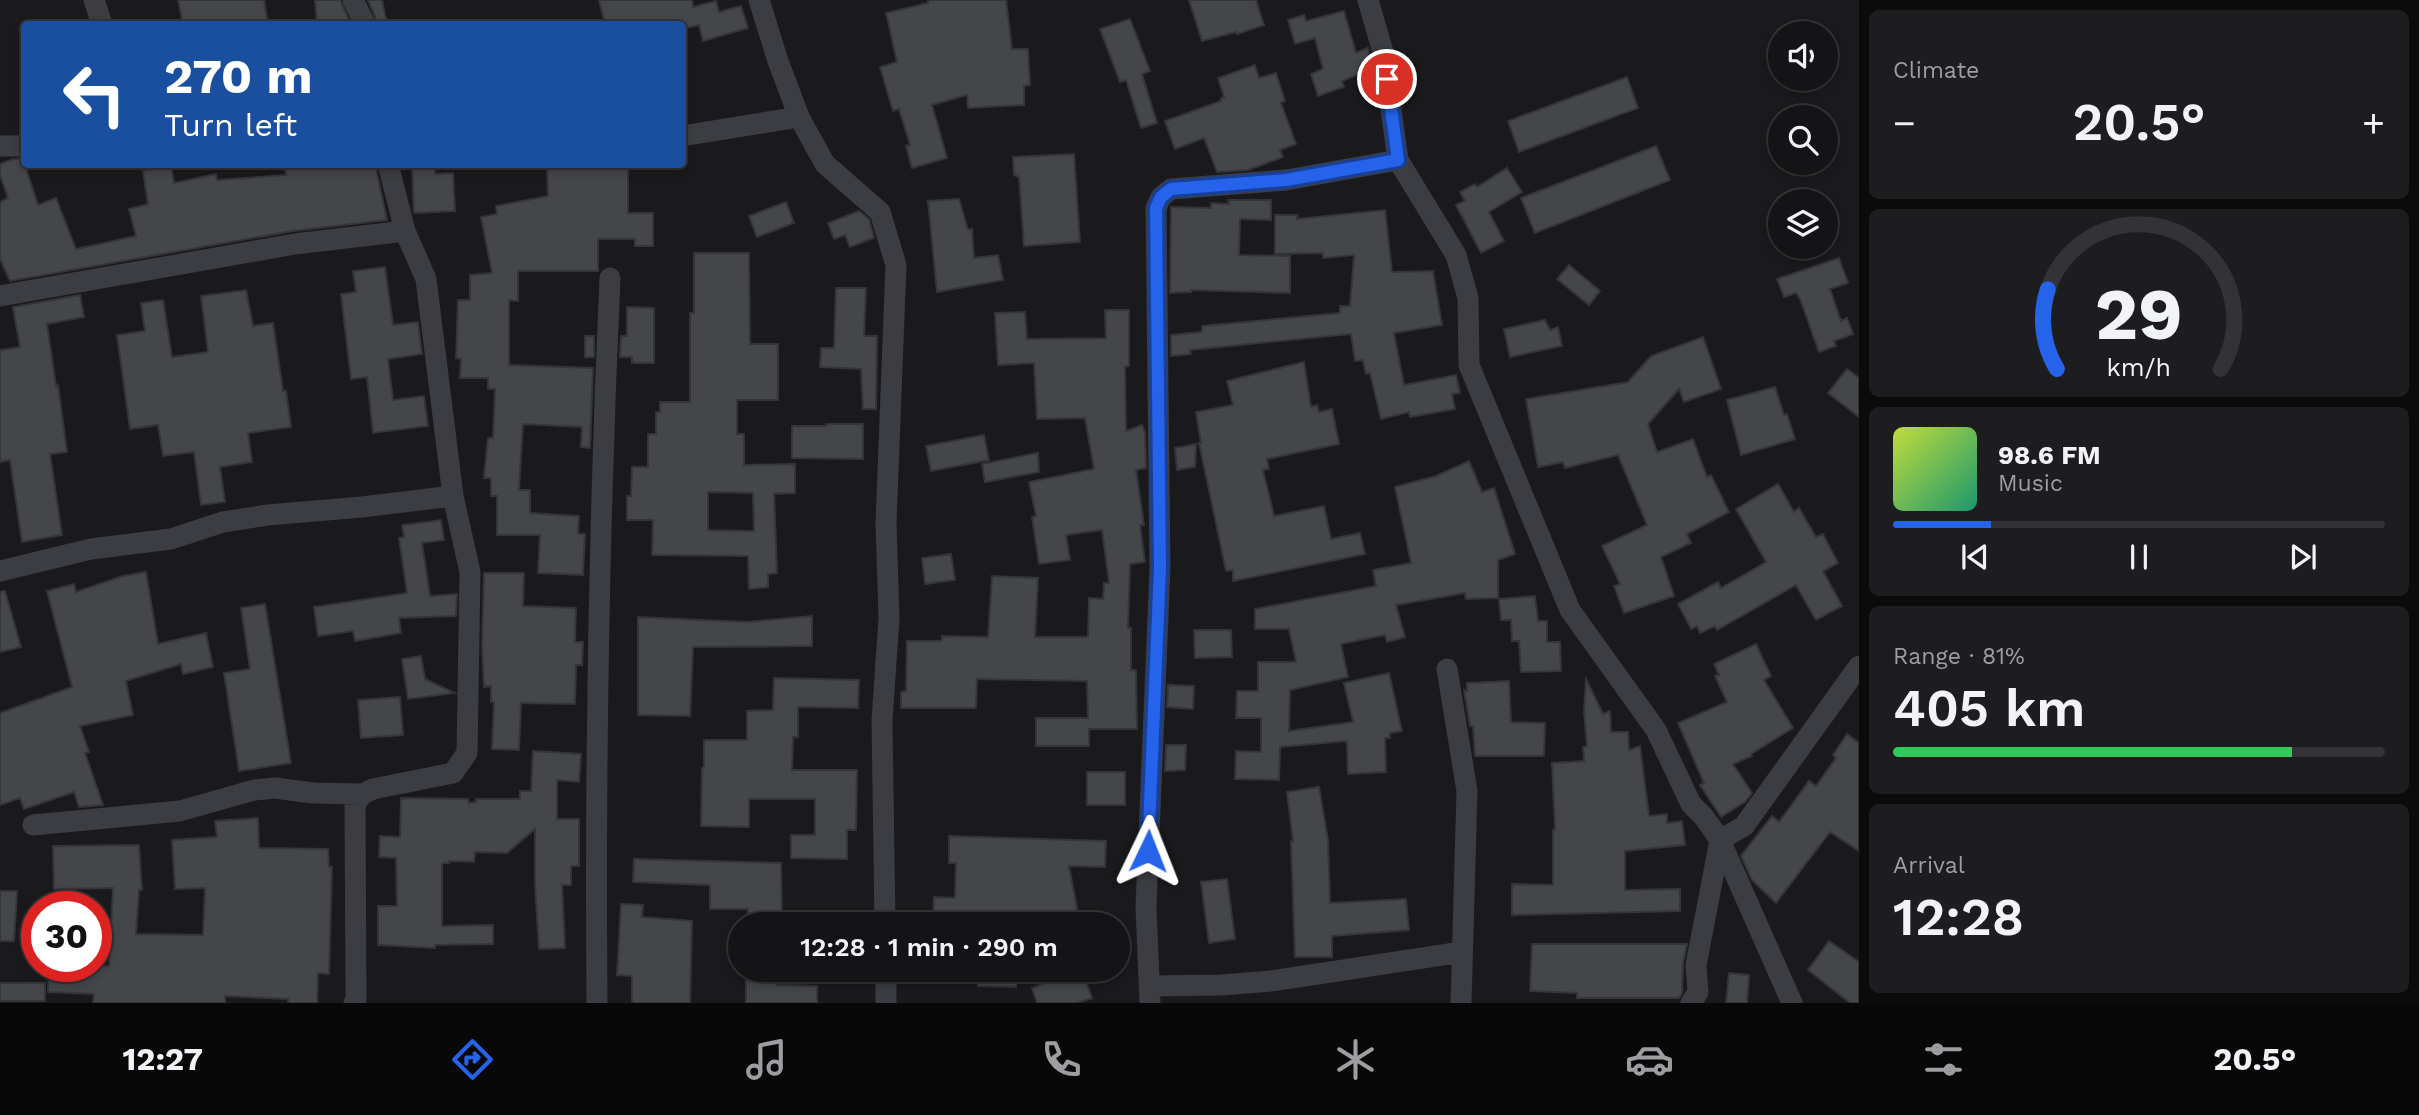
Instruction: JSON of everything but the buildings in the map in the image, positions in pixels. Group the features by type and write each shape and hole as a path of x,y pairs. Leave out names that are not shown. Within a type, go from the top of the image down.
{"street":[{"path":"94,0 101,21"},
{"path":"353,0 364,21"},
{"path":"759,0 799,117 825,164 880,212 896,265 887,523 889,618 882,720 885,912"},
{"path":"1368,0 1383,52 1398,160 1456,255 1468,298 1469,365 1570,610 1656,730 1691,804 1720,840 1792,1003"},
{"path":"686,135 799,117"},
{"path":"0,146 21,146"},
{"path":"1398,160 1286,180 1171,189 1161,197 1156,208 1160,568 1146,907 1150,994 1271,981 1462,952"},
{"path":"354,1003 355,803 363,794 373,789 453,773 467,753 470,572 453,496 426,279 405,231 389,168"},
{"path":"0,296 295,244 405,231"},
{"path":"597,1003 596,887 603,428 610,278"},
{"path":"0,571 91,549 171,539 223,522 268,514 362,507 453,496"},
{"path":"1691,1003 1698,992 1696,965 1720,840 1744,825 1859,666"},
{"path":"1447,669 1467,791 1461,1003"},
{"path":"33,825 180,811 254,790 275,788 313,793 363,794"},
{"path":"886,982 886,1003"}],"route":[{"path":"1148,851 1160,568 1156,208 1161,197 1171,189 1286,180 1398,160 1387,79"}]}
